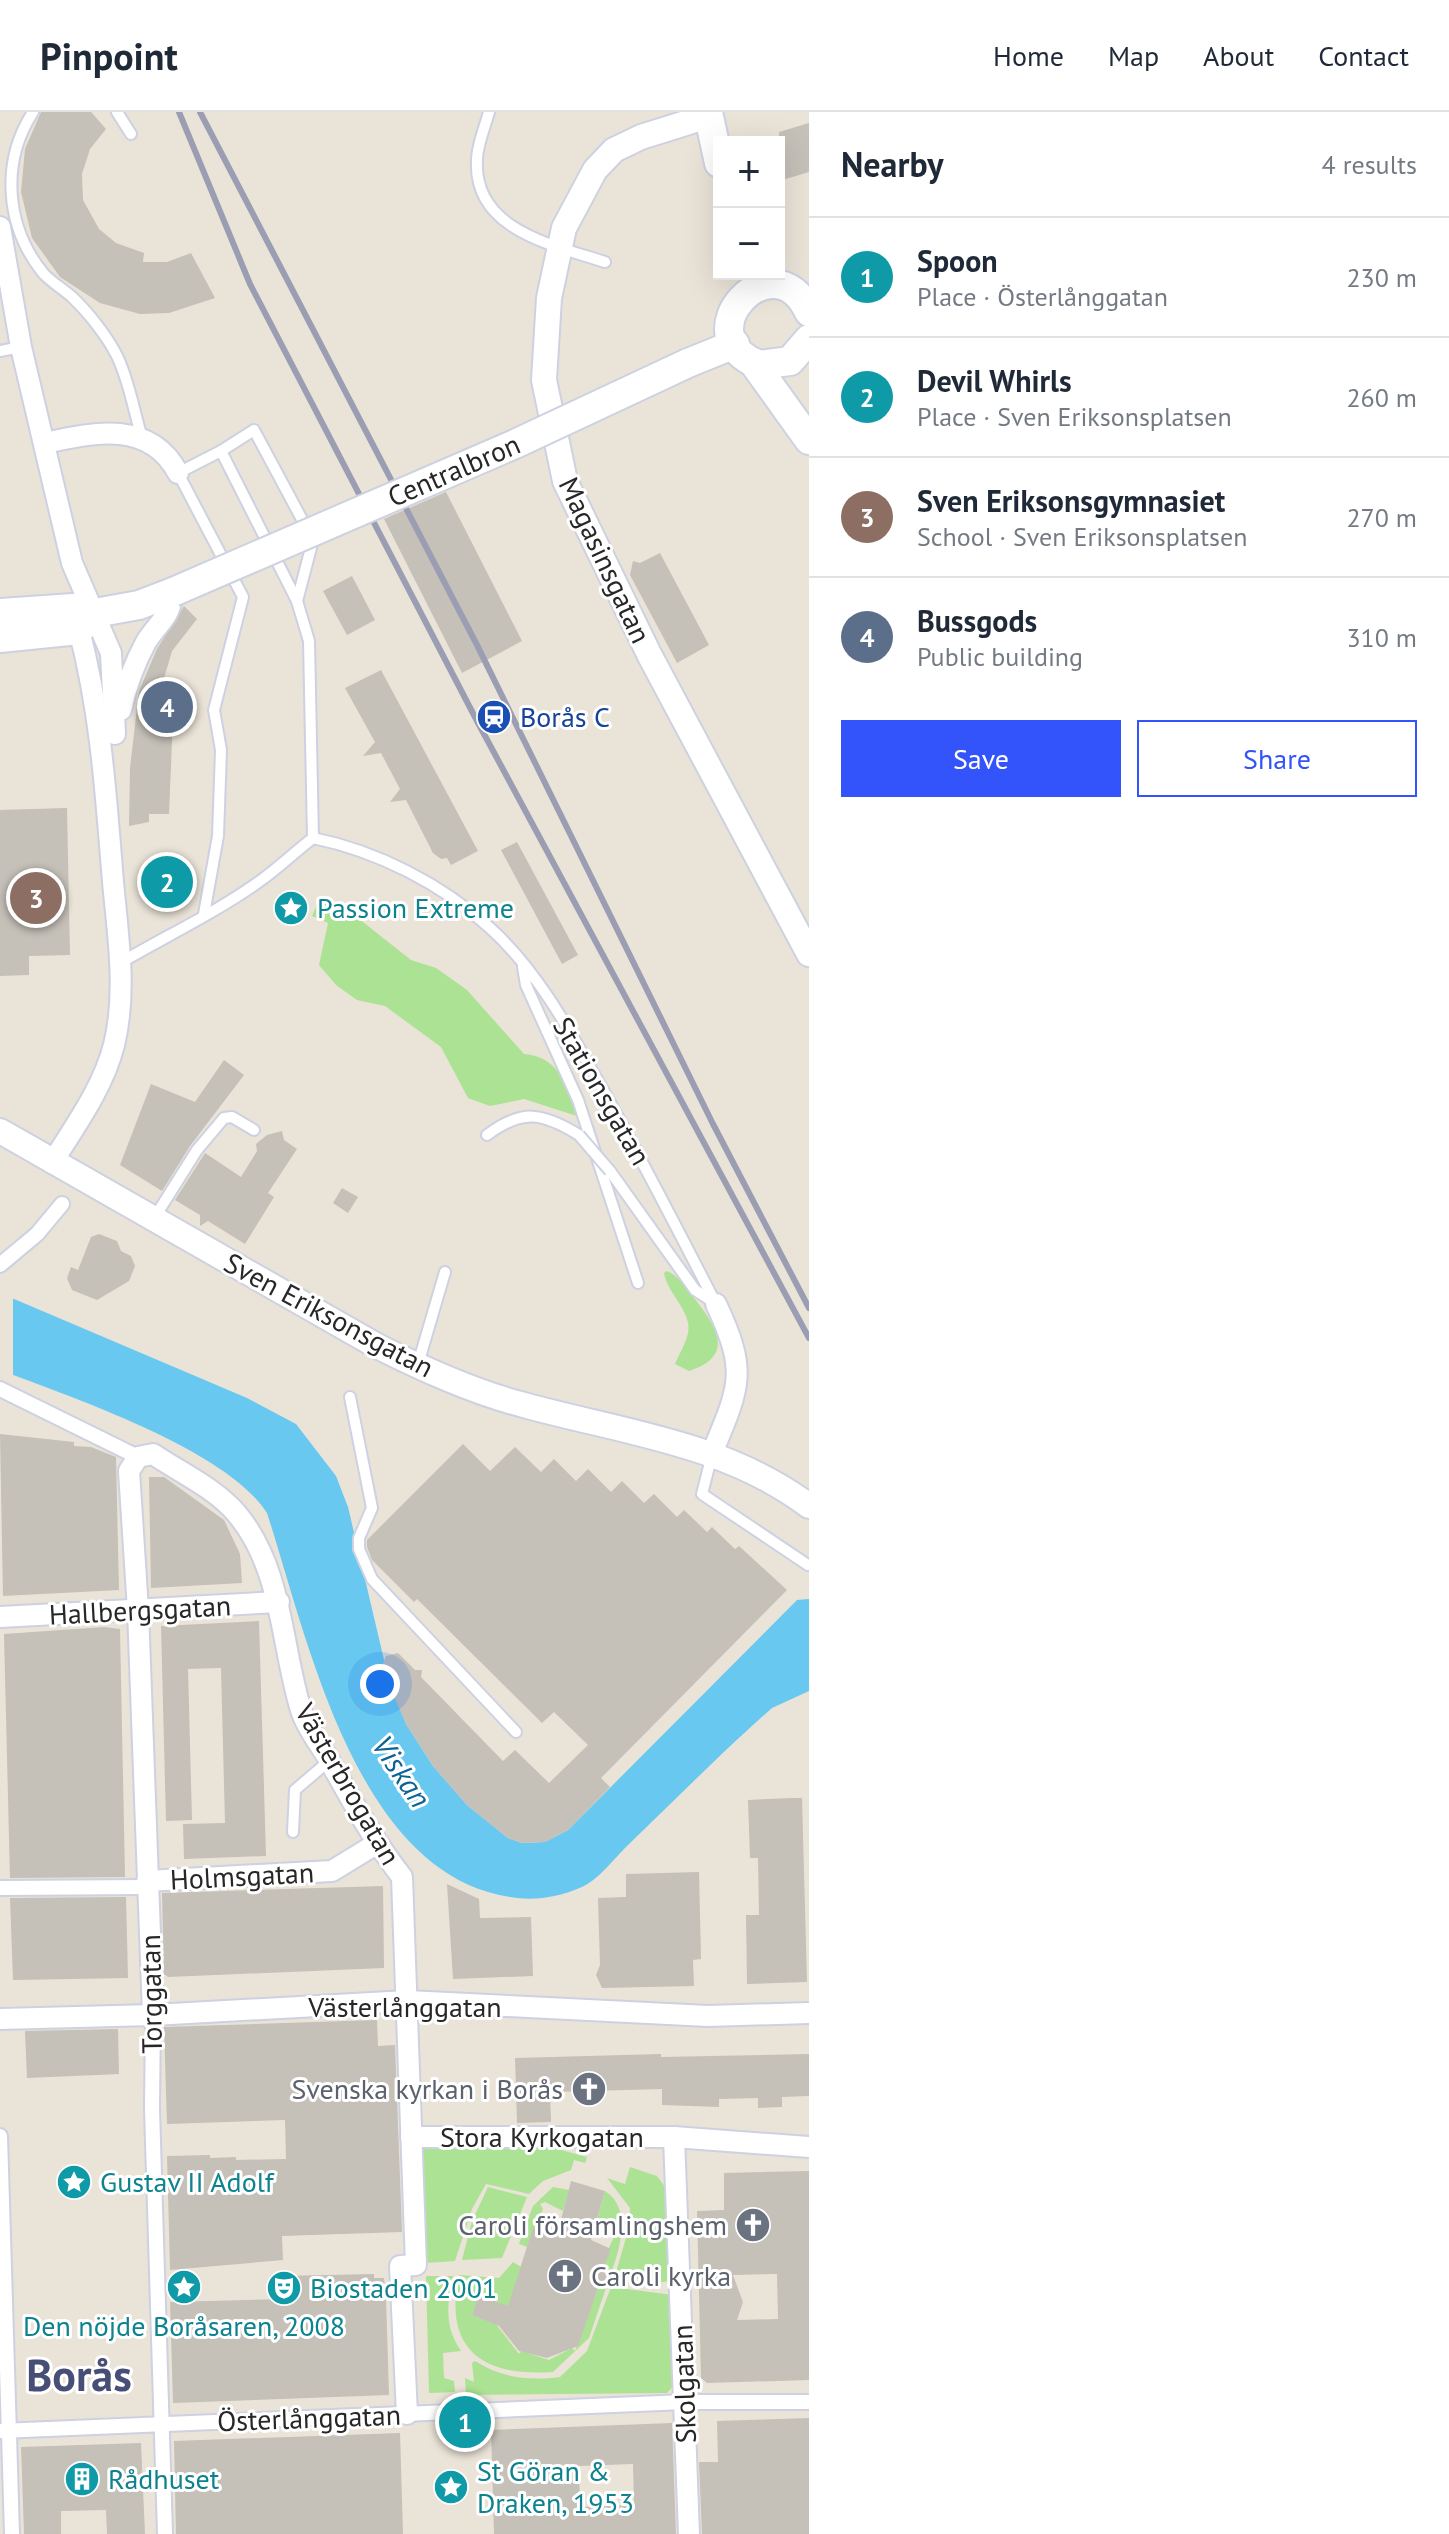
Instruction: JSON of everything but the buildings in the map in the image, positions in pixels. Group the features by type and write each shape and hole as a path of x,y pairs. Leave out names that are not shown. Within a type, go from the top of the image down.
{"main road":[{"path":"708,114 713,136"},
{"path":"809,312 799,296 787,288 756,280 732,312 730,325 744,353 809,440"},
{"path":"809,339 809,360"},
{"name":"Centralbron","path":"87,621 173,592 515,444 688,363 744,353 768,366 790,361 809,339"},
{"path":"0,613 73,608 87,621"},
{"path":"0,638 87,621"}],"street":[{"name":"Magasinsgatan","path":"708,114 641,137 614,150 595,170 564,228 549,298 544,380 565,481 650,656 809,954"},
{"path":"0,227 21,347 87,621 101,733 119,953 120,1004 110,1057 102,1079 52,1163"},
{"path":"45,443 82,435 142,438 157,445 178,473"},
{"path":"105,781 111,766 127,681 147,641 171,611 173,592"},
{"path":"87,621 111,653 115,734"},
{"name":"Sven Eriksonsgatan","path":"0,1131 153,1221 418,1366 519,1404 712,1453 750,1468 809,1506"},
{"path":"0,1265 37,1234 62,1204"},
{"name":"Stationsgatan","path":"712,1453 738,1377 737,1347 716,1304"},
{"name":"Västerbrogatan","path":"0,1389 138,1457 153,1454 210,1490 238,1515 279,1602 288,1661 302,1714 376,1844 402,1877 407,2001"},
{"name":"Torggatan","path":"138,1457 129,1471 138,1610 153,2015 160,2424 165,2534"},
{"name":"Hallbergsgatan","path":"0,1617 279,1602"},
{"name":"Holmsgatan","path":"0,1888 147,1884 332,1871 376,1844"},
{"name":"Västerlånggatan","path":"0,2019 153,2015 407,2001 708,2016 809,2013"},
{"name":"Stora Kyrkogatan","path":"407,2001 411,2137 674,2137 809,2147"},
{"path":"0,2136 4,2431 12,2534"},
{"path":"407,2414 400,2266 416,2265 411,2137"},
{"name":"Skolgatan","path":"674,2137 689,2534"},
{"name":"Österlånggatan","path":"4,2431 685,2402 809,2402"}],"lane":[{"path":"33,112 23,130 12,169 11,191 16,225 44,274 73,298 117,356 142,438"},
{"path":"117,112 131,134"},
{"path":"489,112 477,158 478,189 492,211 511,227 605,262"},
{"path":"0,351 21,347"},
{"path":"204,914 218,836 221,750 214,710 243,597 178,473 254,430 313,540 297,601"},
{"path":"119,953 204,914 259,882 313,838 309,641 297,601 221,451"},
{"name":"Stationsgatan","path":"313,838 352,846 446,895 493,931 522,965 578,1045 646,1167 716,1304"},
{"path":"522,965 526,985 583,1112 638,1283"},
{"path":"487,1135 508,1119 521,1115 554,1122 579,1135 610,1171 695,1290 716,1304"},
{"path":"153,1221 197,1150 224,1118 232,1117 254,1130"},
{"path":"418,1366 445,1272"},
{"path":"350,1397 372,1508 359,1538 359,1549 372,1579 516,1732"},
{"path":"712,1453 702,1494 808,1565"},
{"path":"293,1832 295,1790 329,1761"}],"green space":[{"path":"318,902 344,907 411,960 436,968 467,990 524,1054 536,1056 554,1067 565,1084 577,1116 524,1099 490,1106 468,1098 441,1047 385,1006 357,1000 336,985 319,965 328,923 312,916"},
{"path":"667,1271 682,1283 702,1309 718,1340 713,1357 689,1371 675,1364 689,1326 666,1280 664,1273"},
{"path":"543,2145 587,2157 585,2163 574,2160 571,2170 543,2181 529,2194 486,2184 472,2209 455,2261 425,2263 421,2149"},
{"path":"630,2167 657,2176 668,2191 672,2281 652,2283 616,2272 629,2228 630,2208 607,2178 625,2184"},
{"path":"488,2187 527,2197 502,2258 462,2260 472,2221"},
{"path":"553,2187 569,2190 563,2211 545,2202 540,2204 543,2209 527,2247 519,2244 533,2206"},
{"path":"605,2191 618,2207 622,2228 612,2270 601,2265 619,2226 617,2222 612,2224 597,2220"},
{"path":"513,2262 523,2268 507,2315 498,2302 480,2295 472,2315 490,2322 492,2319 519,2354 521,2351 549,2360 572,2348 575,2351 599,2285 606,2288 589,2338 553,2372 506,2369 488,2363 473,2353 463,2340 457,2322 459,2275 499,2278"},
{"path":"426,2276 453,2276 448,2315 461,2351 443,2353 444,2378 454,2381 455,2392 429,2393"},
{"path":"611,2287 673,2295 678,2381 667,2393 466,2395 465,2378 474,2382 472,2363 475,2361 516,2377 560,2377 587,2351"}],"water":[{"name":"Viskan","path":"0,1293 247,1398 296,1424 336,1476 348,1507 389,1681 406,1724 433,1766 467,1805 508,1838 522,1843 545,1842 568,1830 797,1600 809,1599 809,1691 772,1708 600,1874 582,1887 547,1897 512,1897 488,1892 441,1869 401,1832 368,1786 341,1732 318,1675 267,1513 247,1490 184,1447 106,1411 0,1370"}],"pier":[{"path":"0,1289 13,1293 13,1377 0,1374"}],"railway":[{"path":"179,112 250,284 477,721 809,1338"},
{"path":"200,112 477,645 713,1124 809,1308"}],"place":[{"name":"Bussgods","path":"167,707"},
{"name":"Borås C","path":"494,717"},
{"name":"Devil Whirls","path":"167,882"},
{"name":"Sven Eriksonsgymnasiet","path":"36,898"},
{"name":"Passion Extreme","path":"291,908"},
{"name":"Svenska kyrkan i Borås","path":"589,2089"},
{"name":"Gustav II Adolf","path":"74,2182"},
{"name":"Caroli församlingshem","path":"753,2225"},
{"name":"Caroli kyrka","path":"565,2276"},
{"name":"Den nöjde Boråsaren, 2008","path":"184,2287"},
{"name":"Biostaden 2001","path":"284,2288"},
{"name":"Spoon","path":"465,2422"},
{"name":"Rådhuset","path":"82,2479"},
{"name":"St Göran & Draken, 1953","path":"451,2487"}],"district":[{"name":"Borås","path":"79,2376"}]}
